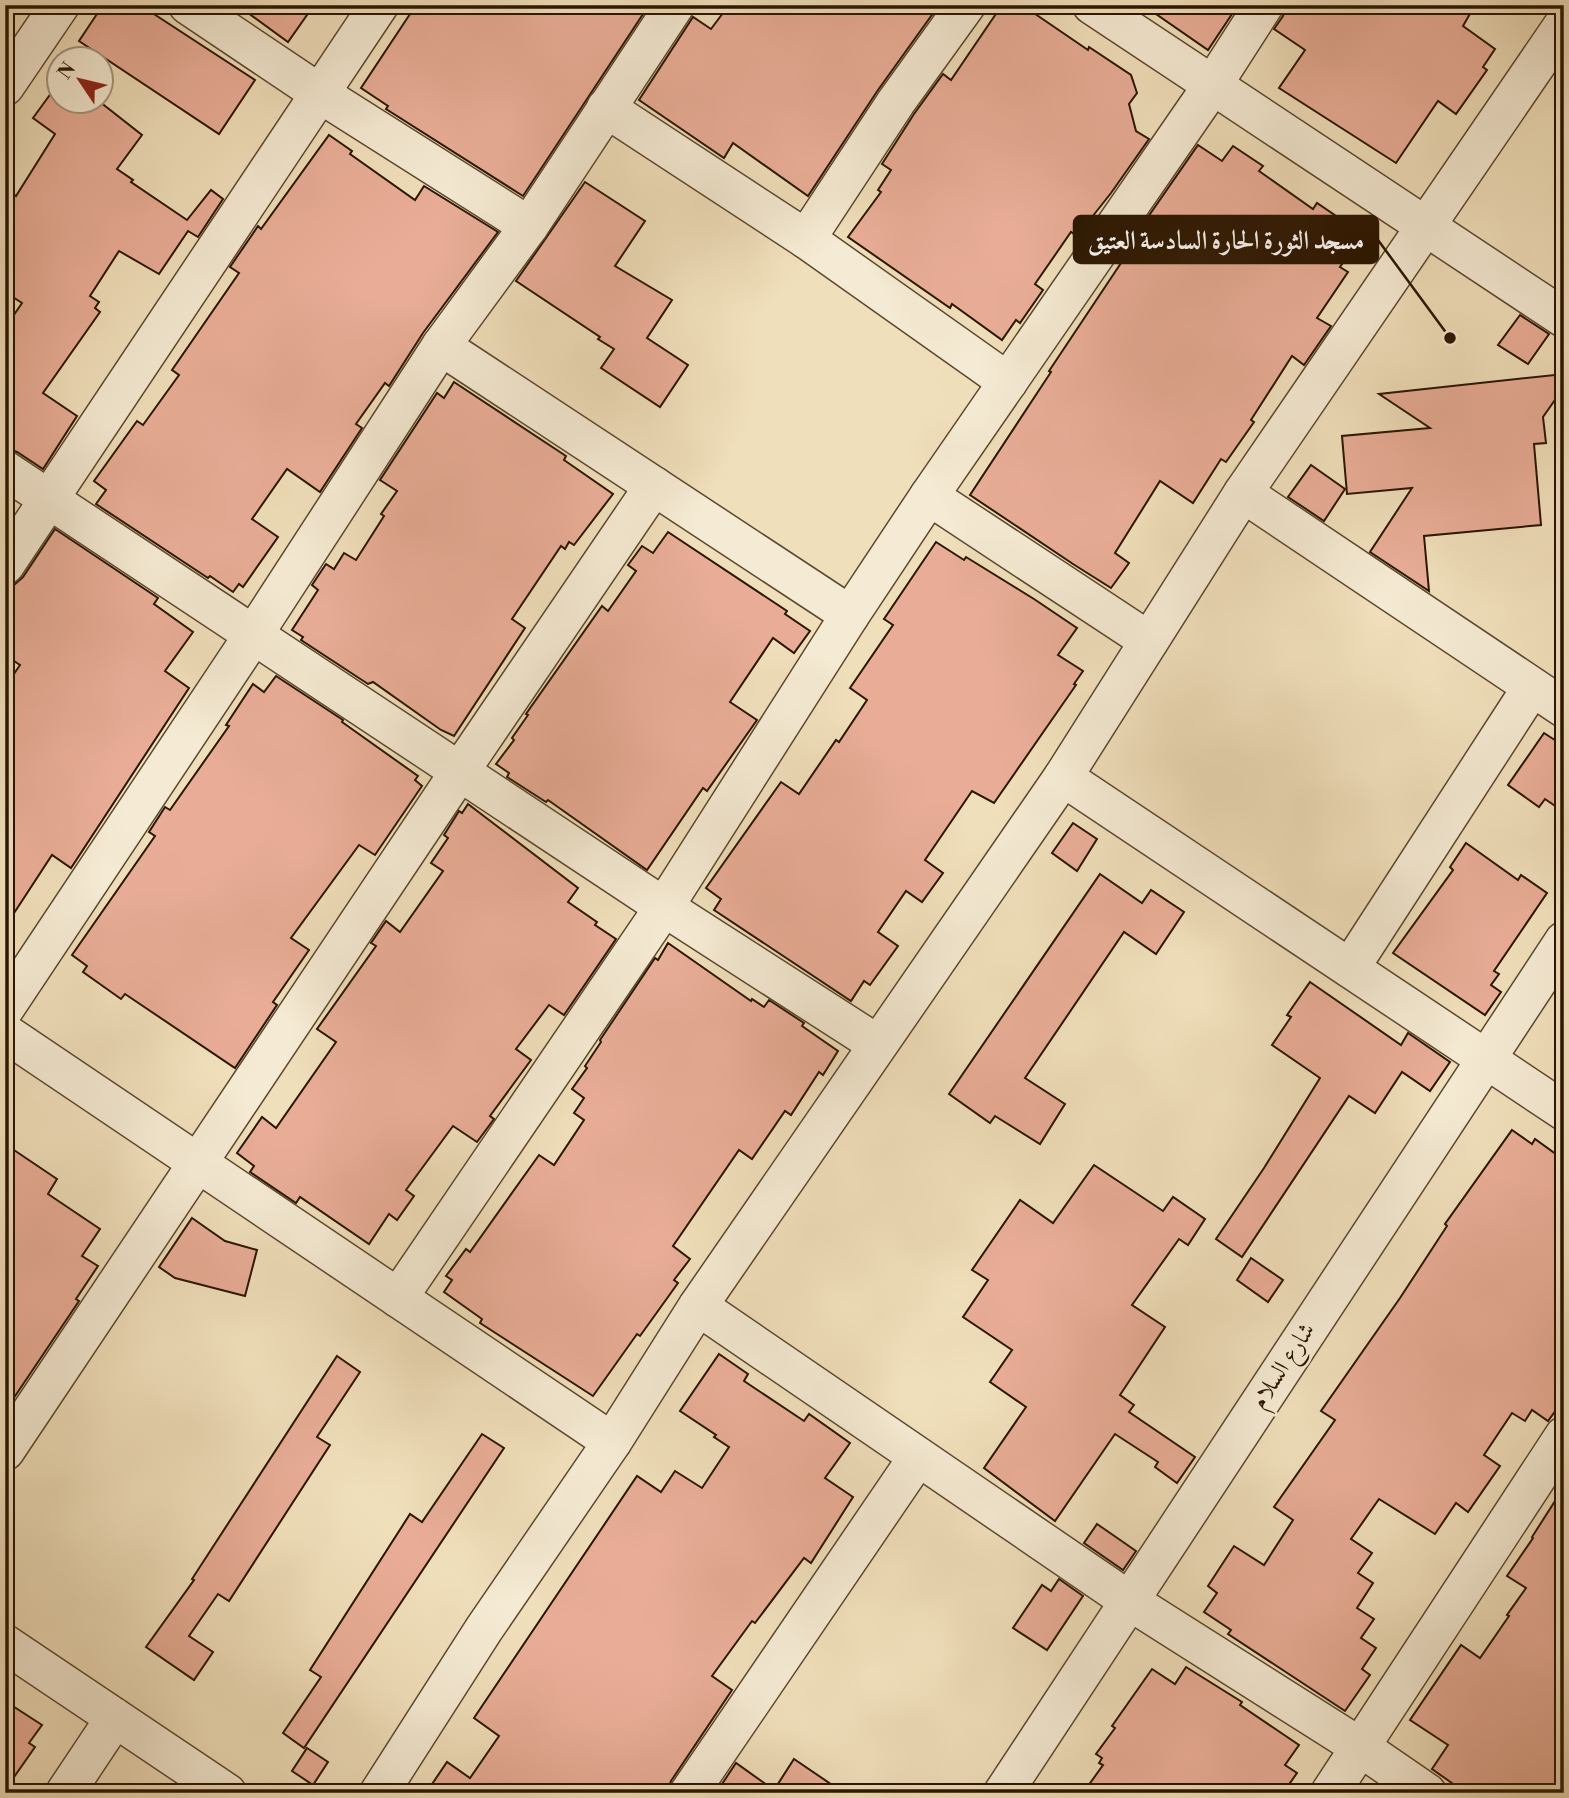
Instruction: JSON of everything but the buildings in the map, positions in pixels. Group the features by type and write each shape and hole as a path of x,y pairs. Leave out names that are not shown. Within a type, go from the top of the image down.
{"street":[{"path":"5,86 60,5"},
{"path":"188,5 319,93 530,226"},
{"path":"5,565 379,5"},
{"path":"5,1008 254,634 441,346 530,226 675,5"},
{"path":"806,239 896,102 966,5"},
{"path":"1092,5 1425,225 1561,310"},
{"path":"398,1298 664,907 929,496 1212,86 1264,5"},
{"path":"379,1793 484,1629 612,1442 698,1306 1063,777 1243,493 1564,24"},
{"path":"606,108 806,239 1008,382"},
{"path":"441,346 850,615"},
{"path":"5,470 664,907 877,1044"},
{"path":"5,1451 654,486"},
{"path":"1243,493 1564,708"},
{"path":"929,496 1149,641"},
{"path":"1350,968 1532,687"},
{"path":"1063,777 1564,1111"},
{"name":"شارع السلام","path":"1003,1793 1564,941"},
{"path":"5,1033 199,1161 612,1442"},
{"path":"698,1306 1128,1600 1360,1747 1427,1793"},
{"path":"1330,1793 1564,1436"},
{"path":"689,1793 918,1457"},
{"path":"5,1644 227,1793"},
{"path":"65,1793 115,1718"}],"place":[{"name":"مسجد الثورة الحارة السادسة العتيق","path":"1450,338"}]}
